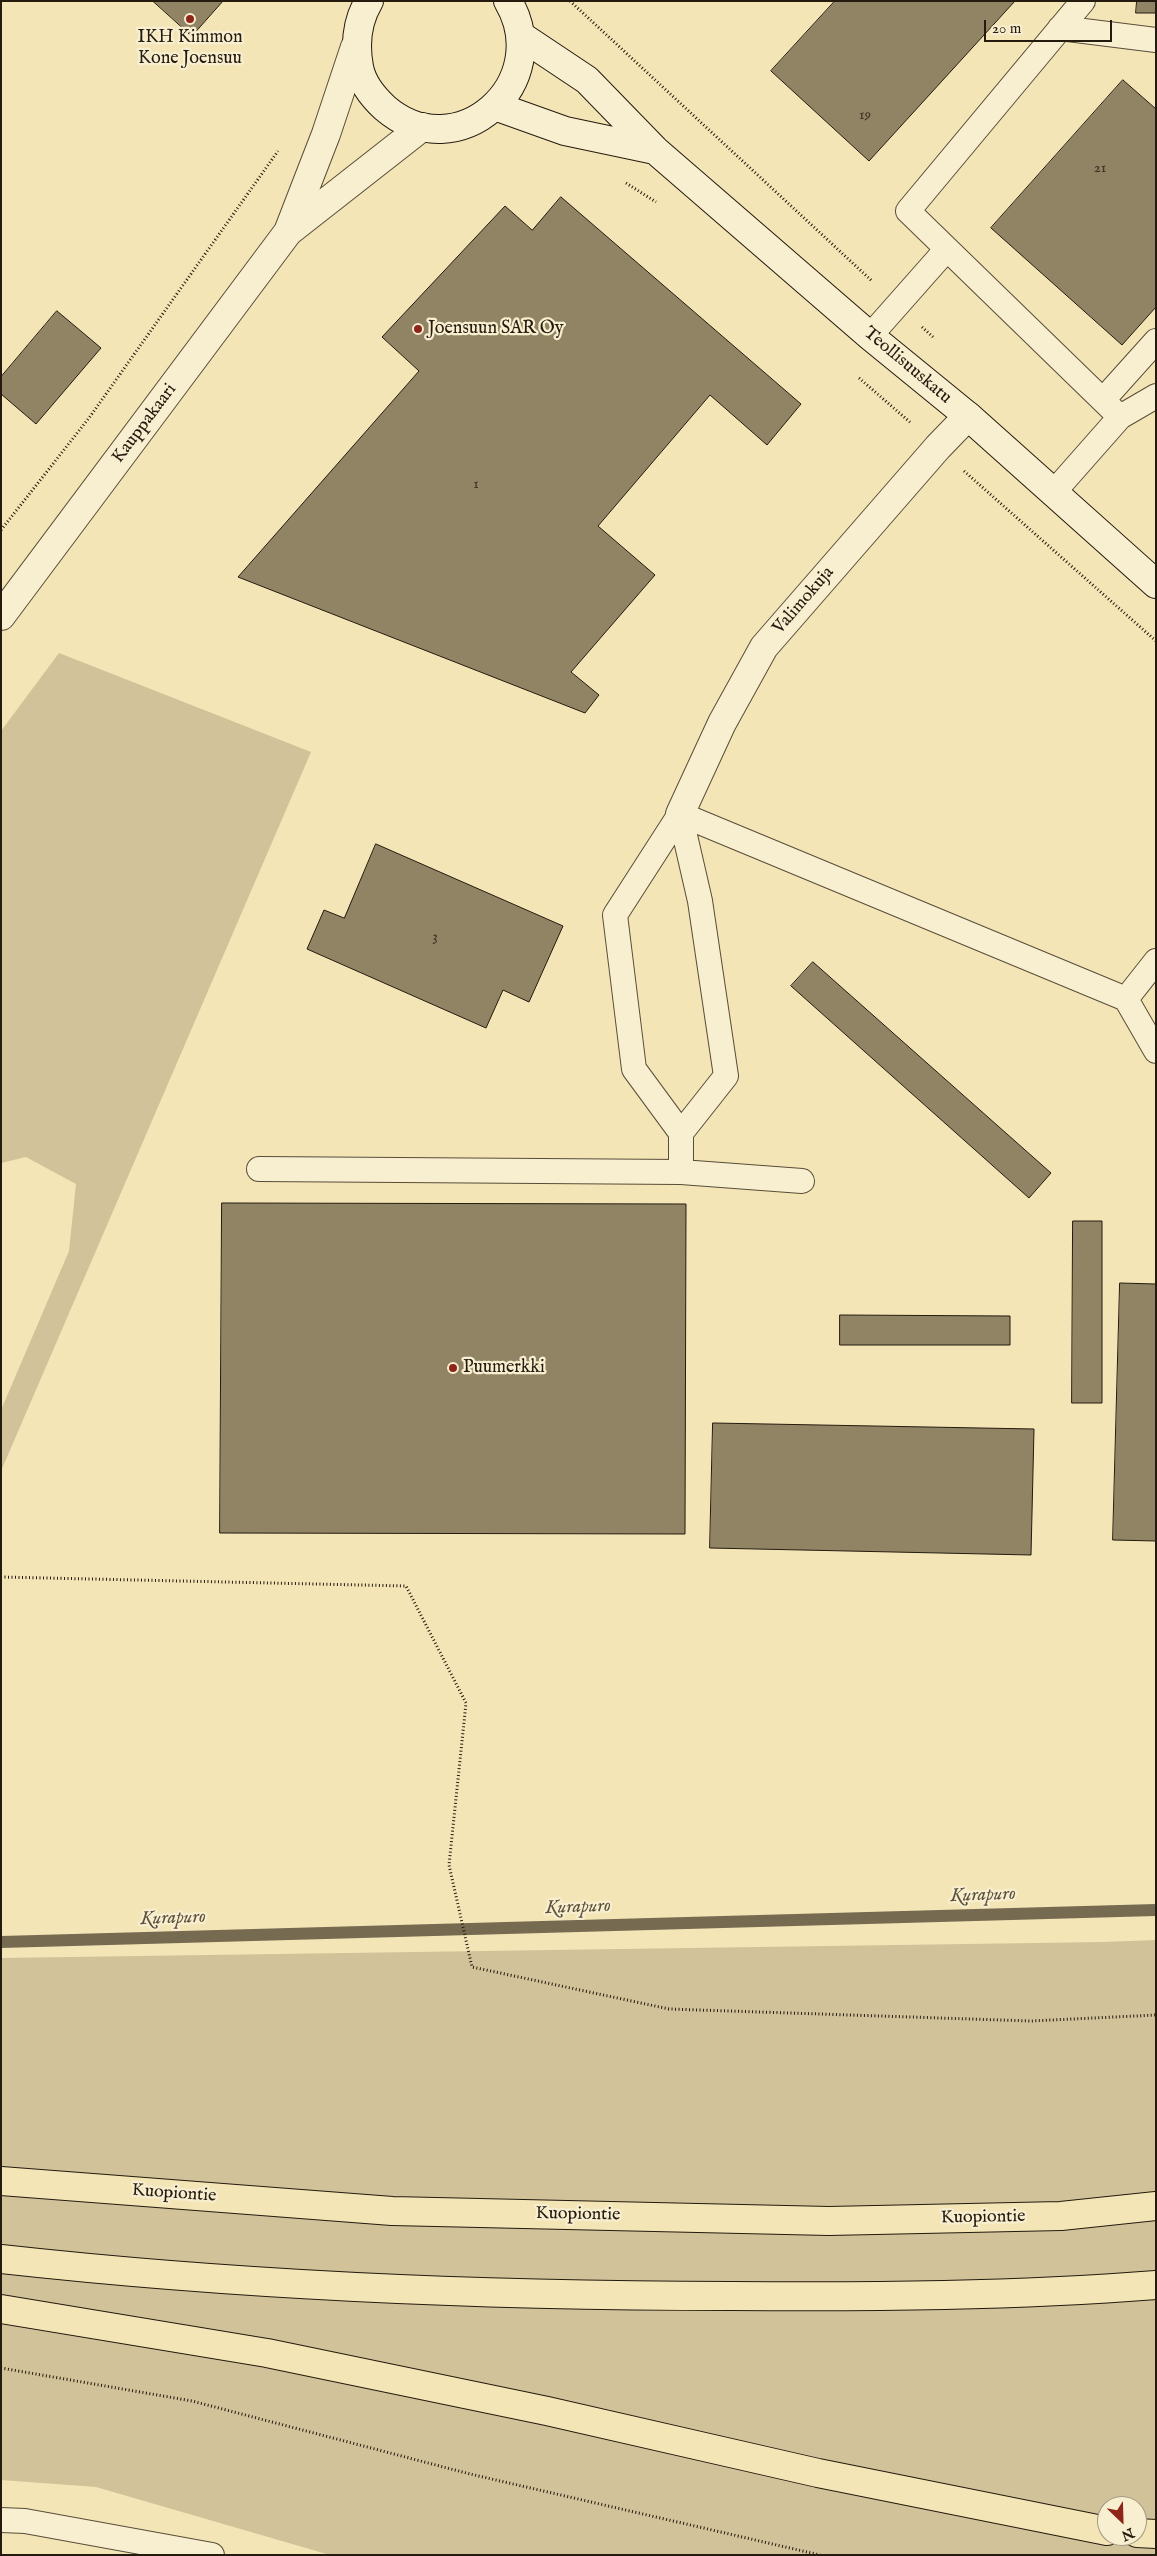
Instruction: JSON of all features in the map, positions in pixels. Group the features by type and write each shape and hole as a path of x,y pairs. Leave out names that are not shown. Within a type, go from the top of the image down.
{"highway":[{"name":"Kuopiontie","path":"1,2181 392,2211 829,2222 1061,2216 1156,2206"},
{"path":"1,2260 72,2267 399,2290 609,2296 1047,2293 1156,2285"},
{"path":"1,2309 267,2353 547,2411 818,2473 1097,2529"}],"street":[{"path":"364,5 356,48 360,75 374,99 396,117 422,128 448,128 474,122 495,106 512,86 520,62 521,36 515,14 508,1"},
{"name":"Teollisuuskatu","path":"521,36 587,80 655,150 870,336 968,416 1156,584"},
{"name":"Kauppakaari","path":"288,232 326,134 356,48"},
{"name":"Teollisuuskatu","path":"495,106 565,131 655,150"},
{"name":"Kauppakaari","path":"1,616 288,232 422,128"},
{"name":"Valimokuja","path":"680,814 722,723 764,647 938,447 968,416"}],"lane":[{"path":"1083,1 908,211 946,250 1120,416"},
{"path":"1060,28 1156,40"},
{"path":"870,336 946,250"},
{"path":"1103,400 1156,341"},
{"path":"1053,493 1120,416 1156,396"},
{"path":"680,814 615,915 634,1069 681,1133"},
{"path":"680,814 1126,999 1156,1051"},
{"path":"680,814 700,901 726,1076 681,1133 680,1172"},
{"path":"1126,999 1156,960"},
{"path":"260,1169 680,1172 802,1180"},
{"path":"1,2520 25,2521 212,2555"}],"path":[{"path":"570,1 940,344"},
{"path":"1,530 89,418 281,147"},
{"path":"625,182 664,207"},
{"path":"856,375 1156,641"},
{"path":"1,1577 406,1586 466,1703 449,1865 472,1967 669,2009 1031,2021 1156,2015"},
{"path":"1,2368 192,2401 470,2474 820,2555"}],"shaded area":[{"path":"59,653 311,752 1,1471 1,1410 69,1251 76,1184 26,1157 1,1163 1,731"},
{"path":"1156,1940 1156,2555 330,2555 96,2487 1,2480 1,1958"}],"building":[{"name":"IKH Kimmon Kone Joensuu","path":"153,1 223,1 192,36"},
{"path":"835,1 1015,1 869,161 771,71"},
{"path":"1137,1 1156,1 1156,13 1136,13"},
{"path":"1123,80 1156,109 1156,307 1122,345 991,228"},
{"path":"561,197 801,404 767,445 710,395 598,526 655,575 571,672 599,695 585,713 238,577 419,371 382,337 505,206 532,230"},
{"path":"57,311 101,348 36,424 1,394 1,377"},
{"path":"376,844 563,926 529,1002 503,990 486,1028 307,949 324,910 344,918"},
{"path":"813,962 1051,1173 1029,1198 791,986"},
{"name":"Puumerkki","path":"222,1203 686,1204 685,1534 220,1533"},
{"path":"1073,1221 1102,1221 1102,1403 1072,1403"},
{"path":"1120,1283 1156,1284 1156,1541 1113,1540"},
{"path":"840,1315 1010,1316 1010,1345 840,1345"},
{"path":"713,1423 1034,1429 1031,1555 710,1548"}],"waterway":[{"name":"Kurapuro","path":"1,1942 1156,1910"}],"place":[{"name":"IKH Kimmon Kone Joensuu","path":"190,19"},
{"name":"Joensuun SAR Oy","path":"418,329"},
{"name":"Puumerkki","path":"453,1368"}]}
